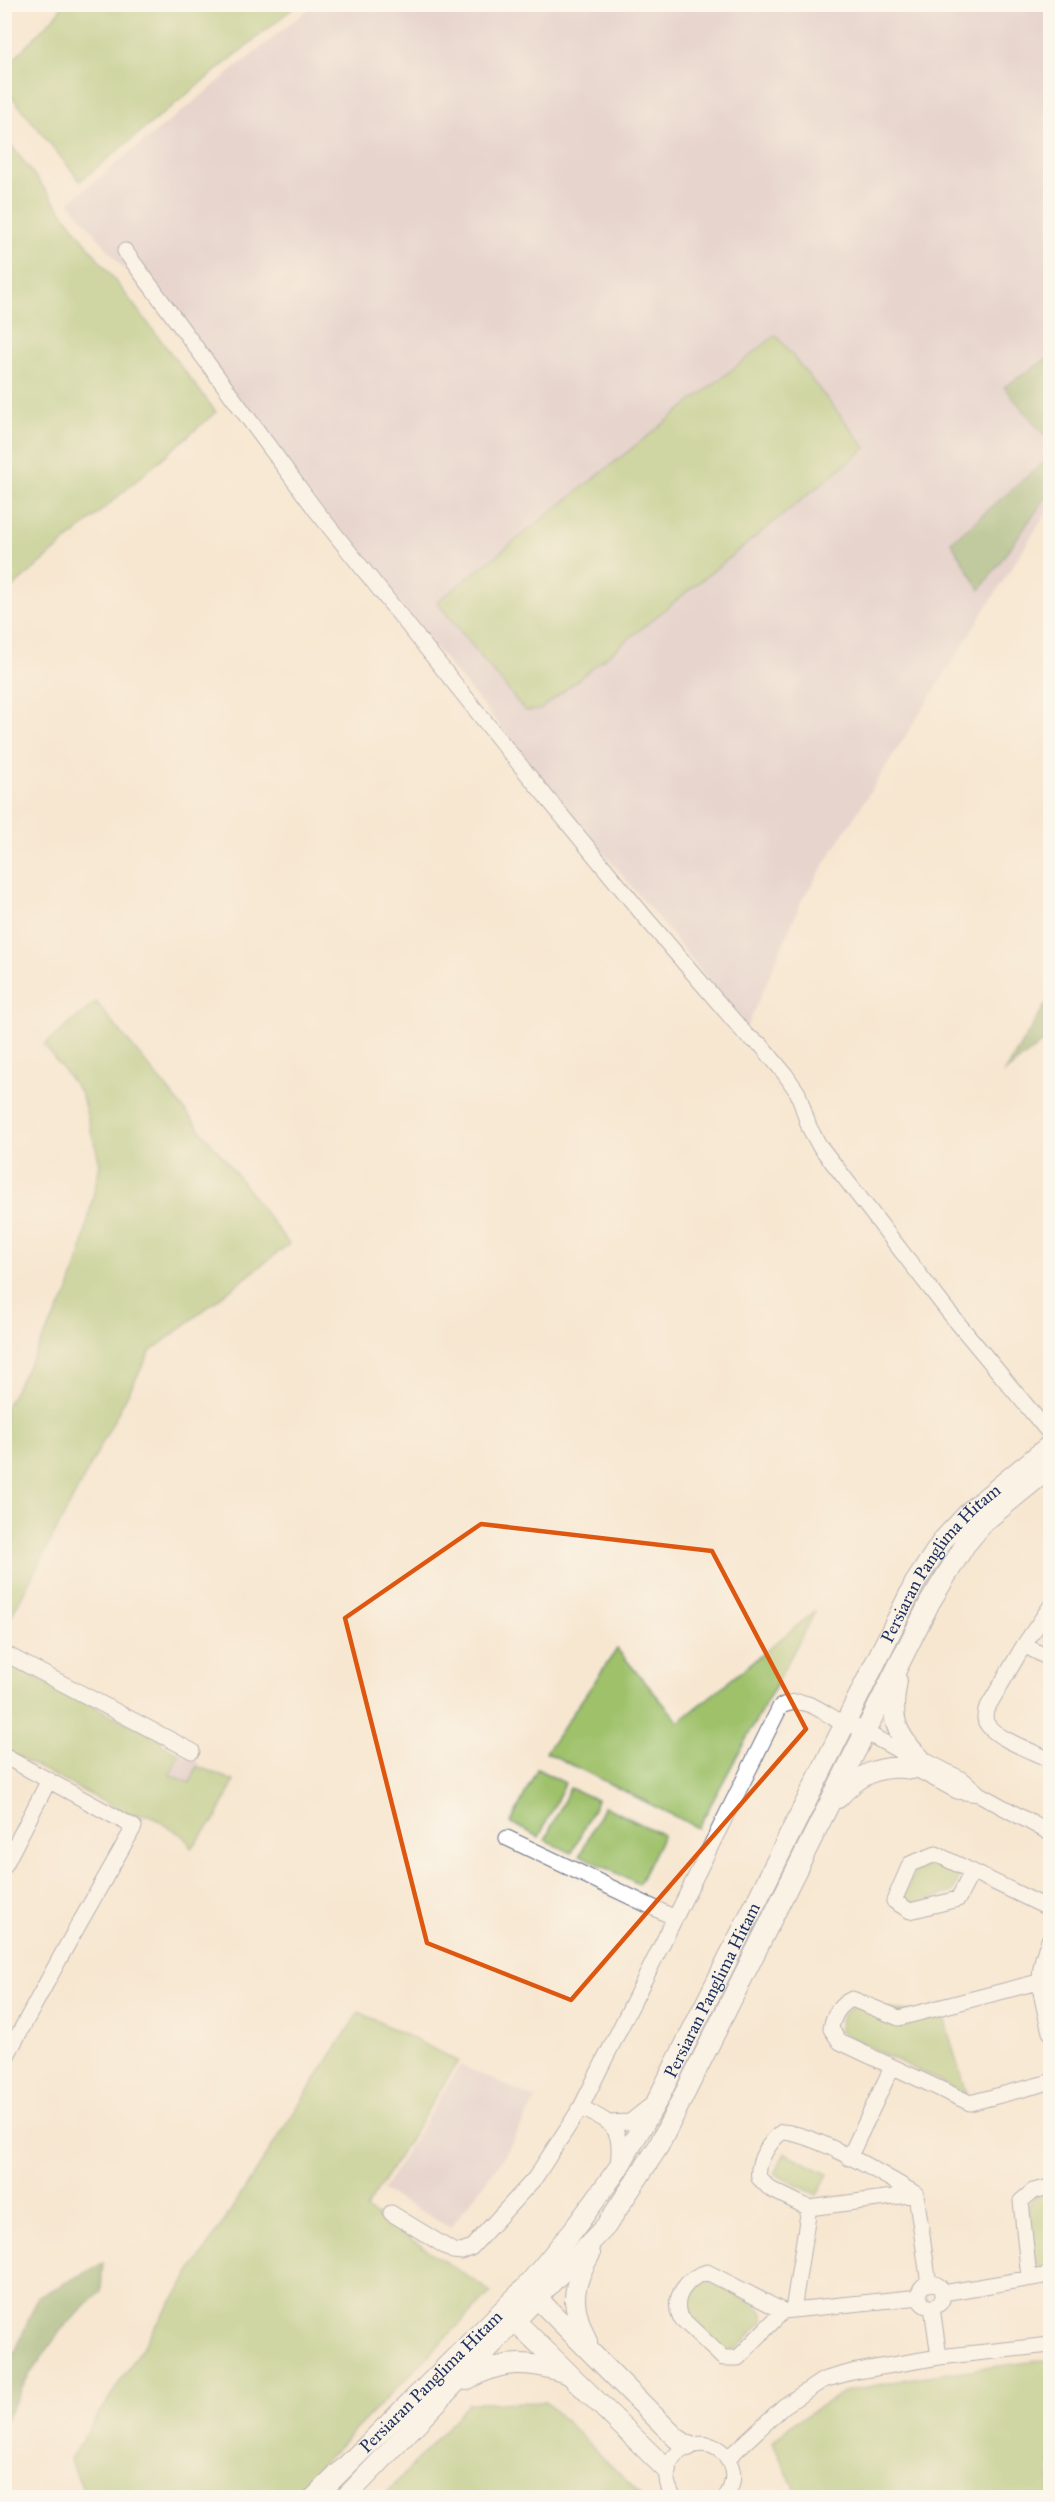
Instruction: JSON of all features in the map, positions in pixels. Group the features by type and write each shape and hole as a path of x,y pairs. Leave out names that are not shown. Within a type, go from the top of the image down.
{"main road":[{"name":"Persiaran Panglima Hitam","path":"532,2293 574,2229 617,2170 658,2099 915,1583 943,1540 972,1509 1050,1445"},
{"name":"Persiaran Panglima Hitam","path":"314,2498 606,2226 658,2147 930,1602 965,1545 985,1521 1050,1468"},
{"path":"826,1811 853,1782 880,1769 916,1764 894,1721 893,1700 902,1658"},
{"path":"591,2353 576,2317 573,2292 580,2272 606,2226"},
{"path":"532,2293 676,2438 688,2446"},
{"name":"Persiaran Panglima Hitam","path":"345,2498 452,2387 509,2315"},
{"path":"509,2315 668,2470"},
{"path":"452,2387 484,2370 507,2363 525,2363 569,2374"}],"street":[{"path":"125,251 315,509 511,754 651,924 747,1036 761,1045 785,1074 798,1093 809,1127 819,1144 876,1215 946,1310 1047,1424"},
{"path":"1050,1607 1024,1645 986,1710 985,1721 1001,1736 1050,1760"},
{"path":"1024,1645 1050,1659"},
{"path":"4,1653 192,1751"},
{"path":"390,2213 453,2252 471,2248 535,2178 581,2107 780,1707 791,1700 806,1702 904,1762 916,1764 957,1791 979,1794 1050,1833"},
{"path":"4,1756 135,1827 4,2061"},
{"path":"4,1867 49,1780"},
{"path":"507,1838 675,1918"},
{"path":"972,1872 957,1899 910,1911 894,1901 910,1864 936,1854 1050,1909"},
{"path":"1050,1938 1045,1951 1044,1981 1050,2032"},
{"path":"1044,1981 898,2019 852,1999 843,2003 834,2015 831,2029 840,2042 970,2103 1050,2082"},
{"path":"849,2158 892,2067"},
{"path":"609,2123 630,2122 658,2099"},
{"path":"581,2107 609,2123 621,2142 617,2170"},
{"path":"782,2132 792,2132 883,2175 916,2194 809,2208 770,2189 759,2178 760,2166 774,2138 782,2132"},
{"path":"876,2200 885,2193 888,2187 888,2181 883,2175"},
{"path":"1029,2278 1021,2201 1033,2191 1050,2187"},
{"path":"916,2194 929,2284"},
{"path":"809,2208 788,2311 738,2358 723,2358 680,2318 677,2310 678,2300 685,2286 695,2275 707,2271 788,2311 926,2302 939,2304 943,2293"},
{"path":"943,2293 1050,2275"},
{"path":"939,2357 921,2290 929,2284 936,2284 943,2293"},
{"path":"728,2459 784,2406 823,2380 852,2372 939,2357 1050,2345"},
{"path":"674,2498 667,2481 668,2470 678,2452 688,2446 699,2444 710,2445 720,2450 728,2459 733,2480 725,2498"}],"highlighted area":[{"path":"481,1524 712,1551 806,1729 571,2000 427,1943 345,1618"}],"shaded area":[{"path":"314,5 1050,5 1050,507 802,900 747,1027 69,202"},
{"path":"179,1753 199,1762 190,1783 170,1775"},
{"path":"460,2065 536,2099 504,2157 451,2227 382,2191"}],"green space":[{"path":"63,4 297,5 80,181 5,88 5,68 57,14"},
{"path":"4,136 216,412 5,594 4,594"},
{"path":"776,335 866,448 540,710 525,711 437,602"},
{"path":"1050,357 1050,442 1004,387"},
{"path":"1050,457 1050,492 980,590 951,542"},
{"path":"1050,997 1050,1037 1003,1074"},
{"path":"96,1002 227,1162 289,1244 150,1352 5,1628 5,1408 68,1293 81,1252 100,1164 81,1093 44,1045"},
{"path":"816,1610 698,1828 546,1752 617,1649 679,1722"},
{"path":"12,1666 162,1740 161,1744 179,1753 170,1775 190,1783 197,1766 234,1781 217,1817 191,1848 185,1837 149,1815 129,1815 5,1750 5,1673"},
{"path":"537,1769 565,1783 539,1837 511,1823"},
{"path":"570,1788 597,1800 572,1853 545,1840"},
{"path":"604,1806 663,1835 639,1884 580,1855"},
{"path":"937,1861 954,1868 960,1875 953,1892 912,1904 903,1900 915,1871"},
{"path":"854,2006 943,2014 966,2094 841,2033 840,2020"},
{"path":"359,2012 458,2061 366,2209 491,2292 289,2497 86,2497 70,2459"},
{"path":"785,2153 828,2174 817,2195 774,2174"},
{"path":"1050,2194 1050,2271 1044,2271 1036,2263 1027,2208 1034,2198"},
{"path":"103,2263 101,2292 61,2330 28,2377 5,2421 5,2376 38,2297"},
{"path":"707,2280 756,2304 763,2313 763,2322 736,2349 727,2353 683,2310 690,2290"},
{"path":"1050,2359 1050,2497 798,2497 773,2442 790,2425 844,2392 906,2379"},
{"path":"546,2402 643,2497 383,2497 469,2403"}]}
